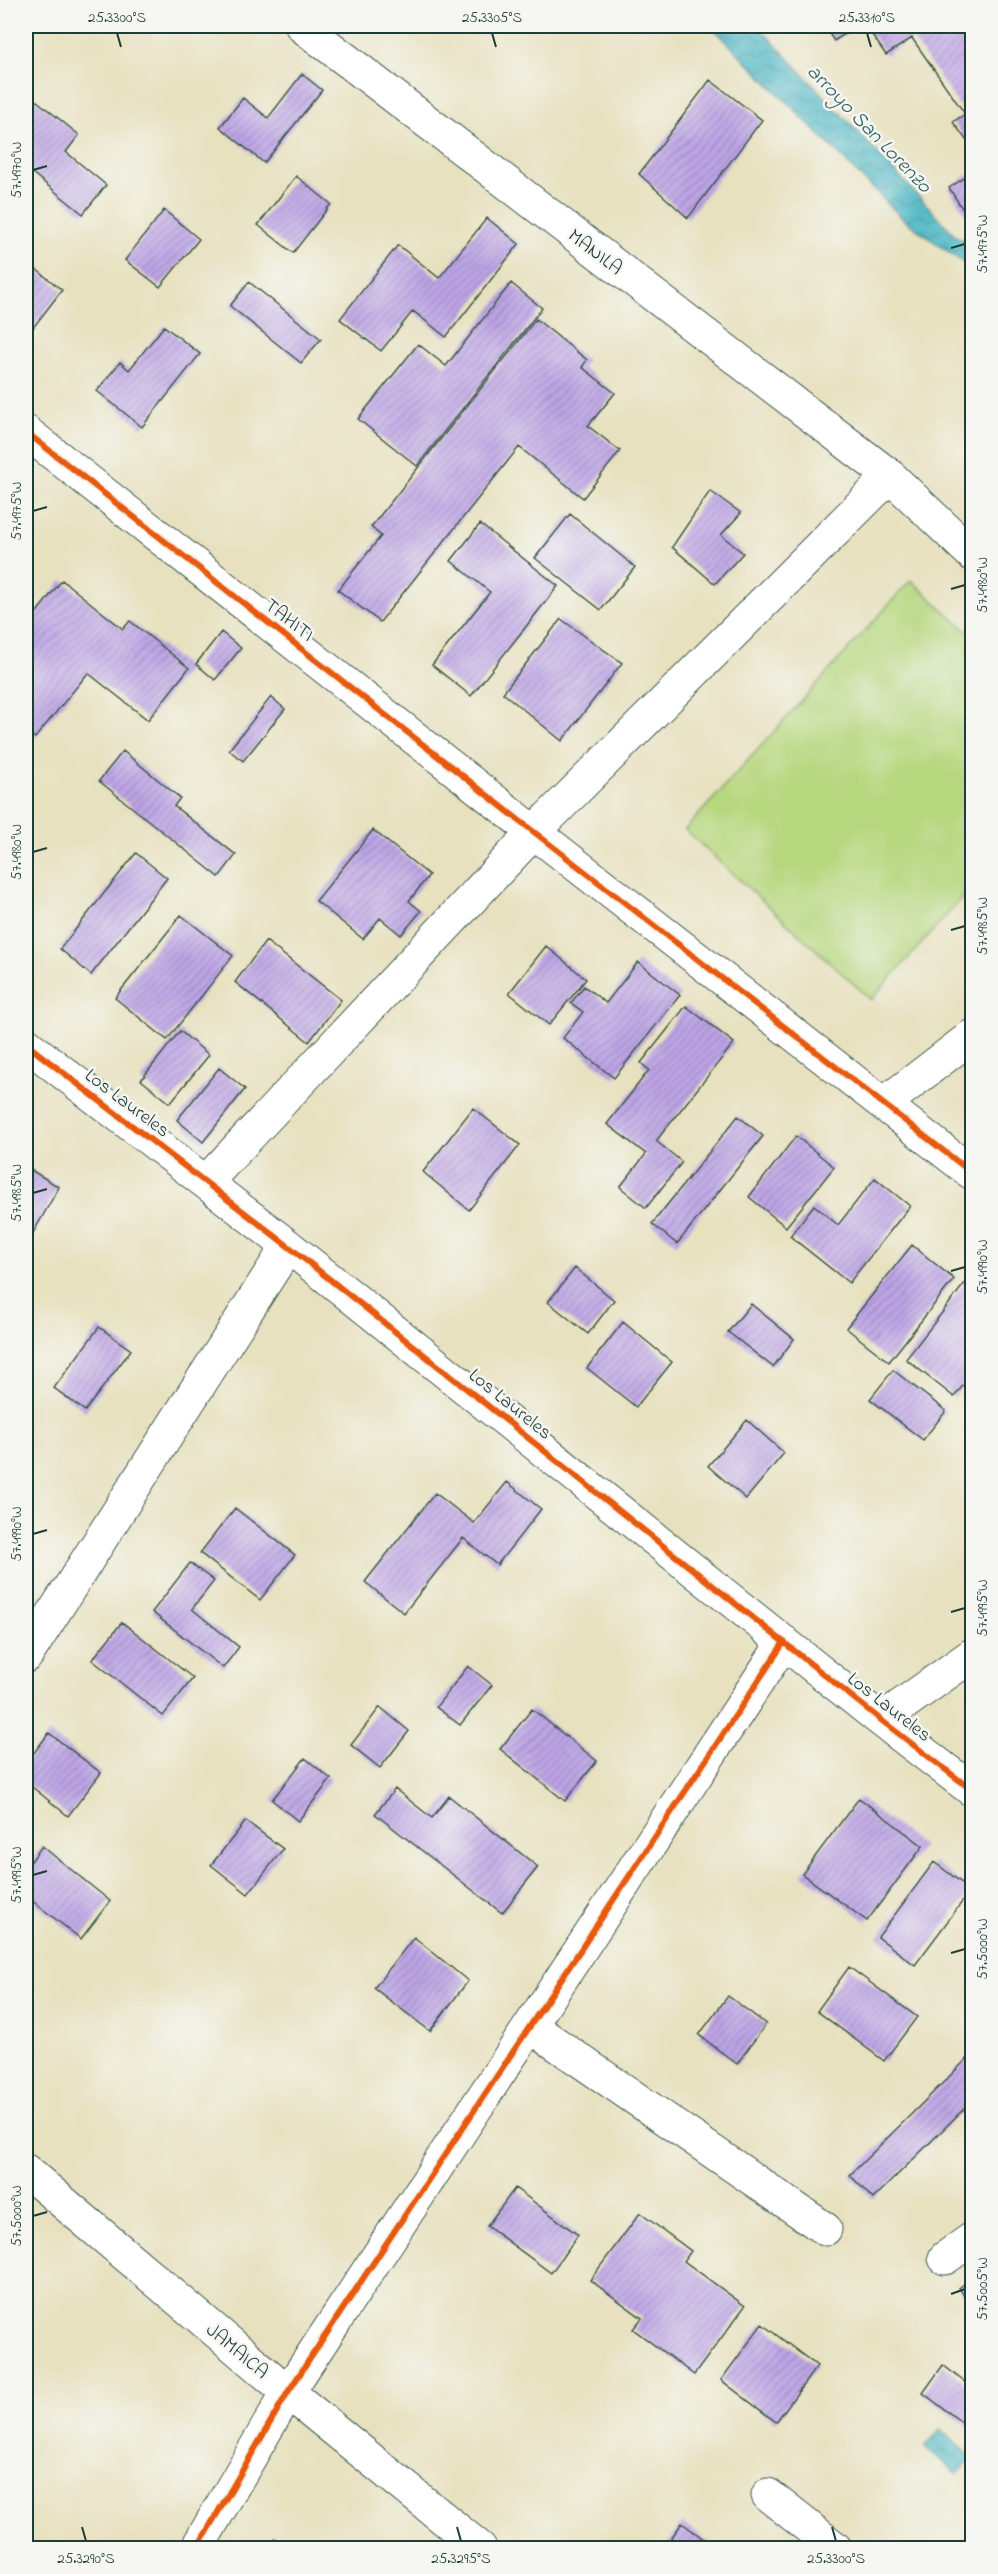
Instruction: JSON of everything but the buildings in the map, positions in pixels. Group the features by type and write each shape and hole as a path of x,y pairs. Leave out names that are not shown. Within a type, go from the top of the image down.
{"street":[{"name":"MANILA","path":"302,26 890,476 972,554"},
{"name":"TAHITI","path":"26,432 972,1173"},
{"path":"206,1182 534,832 890,476"},
{"path":"885,1103 972,1036"},
{"name":"Los Laureles","path":"26,1044 288,1246 881,1720 972,1790"},
{"path":"26,1656 288,1246"},
{"path":"197,2548 288,2392 784,1642"},
{"path":"881,1720 972,1655"},
{"path":"530,2026 825,2229"},
{"name":"JAMAICA","path":"26,2171 288,2392 480,2548"},
{"path":"945,2258 972,2239"},
{"path":"768,2495 836,2548"}],"green space":[{"path":"911,580 972,636 972,887 871,1000 685,830"}],"water":[{"path":"711,26 758,26 957,237 972,244 972,269 904,220"},
{"path":"940,2429 972,2457 958,2475 925,2447"}],"cycle path":[{"path":"26,432 972,1173"},
{"path":"26,1044 288,1246 881,1720 972,1790"},
{"path":"197,2548 288,2392 784,1642"}],"water label":[{"name":"arroyo San Lorenzo","path":"870,128"}]}
